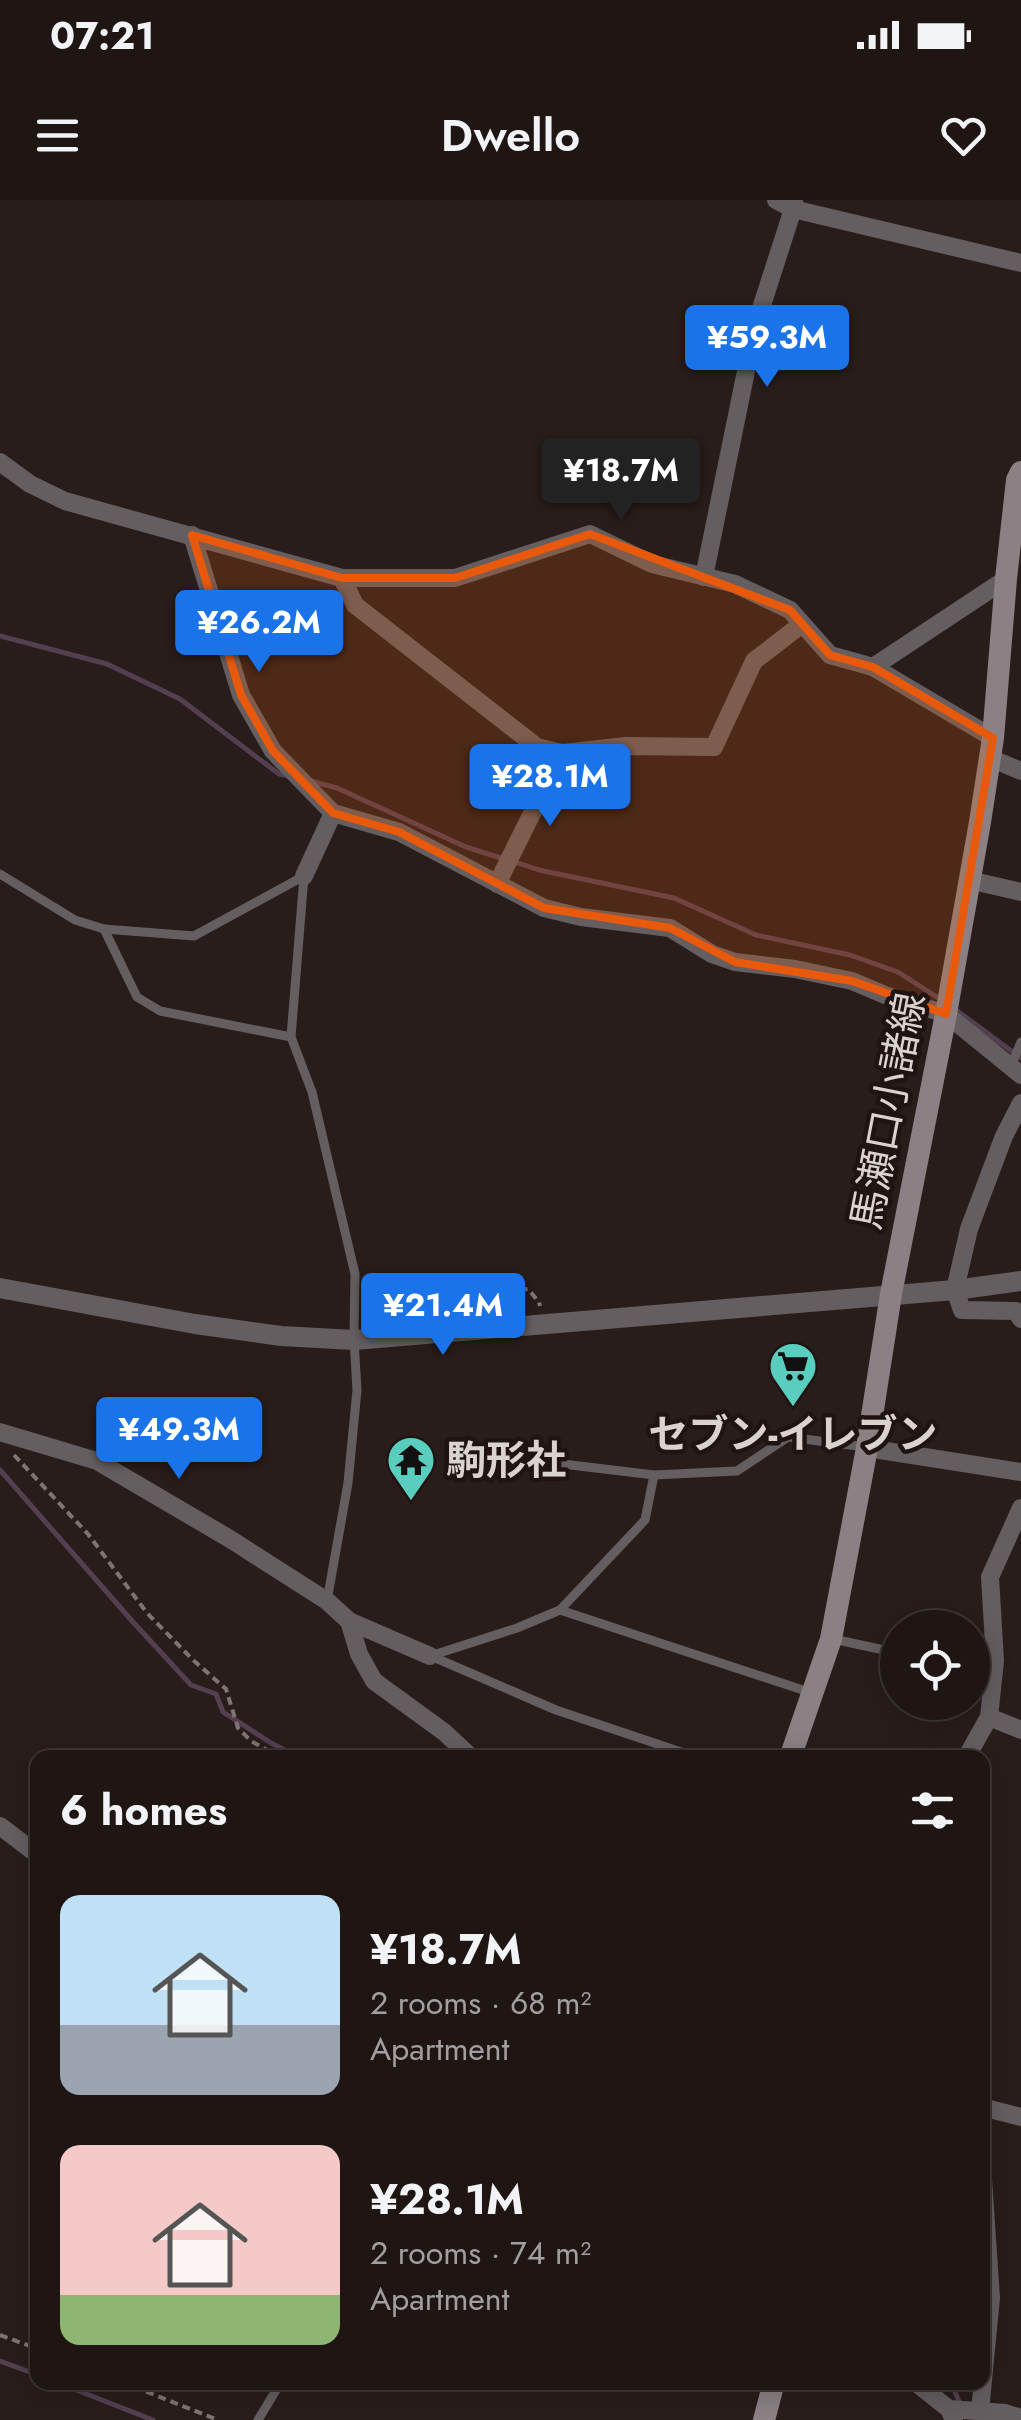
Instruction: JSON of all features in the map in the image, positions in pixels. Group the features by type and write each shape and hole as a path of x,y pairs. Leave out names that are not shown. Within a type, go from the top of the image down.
{"main road":[{"name":"馬瀬口小諸線","path":"793,1750 831,1638 891,1294 970,880 991,748 1006,578 1020,478"},
{"path":"764,2420 772,2390"}],"street":[{"path":"704,577 755,327 788,203 1021,264"},
{"path":"0,462 30,484 65,501 342,578 454,578 590,534 652,564 736,584 790,610 830,655 873,667 1021,770"},
{"path":"192,536 241,695 273,751 334,813 399,832 544,908 670,928 712,954 735,962 852,980 884,995 946,1014 1016,1071"},
{"path":"342,578 355,606 538,747 562,752 626,746 714,747 754,661 802,624"},
{"path":"873,667 1006,578"},
{"path":"496,884 562,752"},
{"path":"304,876 334,813"},
{"path":"970,880 1021,892"},
{"path":"1019,1314 962,1310 955,1290 969,1229 1004,1136 1021,1103"},
{"path":"0,1288 195,1324 282,1336 354,1340 955,1290 1021,1281"},
{"path":"0,1432 97,1461 230,1538 327,1601 349,1621 430,1656"},
{"path":"867,1448 1021,1472"},
{"path":"990,1708 994,1672 990,1578 1021,1508"},
{"path":"349,1621 359,1654 374,1681 463,1750"},
{"path":"990,1717 1021,1730"},
{"path":"970,1750 987,1720"},
{"path":"0,1826 30,1849"},
{"path":"990,2109 1021,2116"},
{"path":"924,2390 952,2414 980,2411 1021,2418"},
{"path":"980,2411 982,2390"}],"lane":[{"path":"0,874 75,920 104,929 194,936 304,876"},
{"path":"304,876 291,1037 312,1092 355,1274 357,1390 350,1465 327,1601"},
{"path":"104,929 137,997 160,1011 291,1037"},
{"path":"1016,1071 1021,1042"},
{"path":"546,1462 654,1475 737,1470 788,1437 867,1448"},
{"path":"430,1656 560,1610 645,1520 654,1475"},
{"path":"560,1610 812,1693"},
{"path":"831,1638 880,1648"},
{"path":"430,1656 556,1710 675,1750"},
{"path":"990,1671 994,1672"},
{"path":"258,2420 276,2390"}],"path":[{"path":"355,1274 407,1298 475,1296 528,1289 539,1302 544,1324"},
{"path":"12,1454 88,1534 147,1613 226,1689 238,1728 267,1750"},
{"path":"0,2335 30,2347"},
{"path":"142,2390 218,2420"}],"highlighted area":[{"path":"590,534 790,610 830,655 873,667 993,738 946,1014 852,981 735,962 670,928 544,908 399,832 333,813 273,751 241,695 192,535 342,578 455,578"}],"waterway":[{"path":"0,636 107,664 180,699 279,774 290,776"},
{"path":"311,781 337,788 466,847 504,859"},
{"path":"515,862 674,898 756,935 850,955 898,972 943,1001"},
{"path":"952,1007 1021,1058"},
{"path":"0,1470 191,1685 216,1694 223,1712 285,1750"},
{"path":"0,2361 30,2372"},
{"path":"76,2390 153,2420"},
{"path":"954,2390 960,2404"}],"place":[{"name":"セブン-イレブン","path":"793,1408"},
{"name":"駒形社","path":"411,1502"}]}
